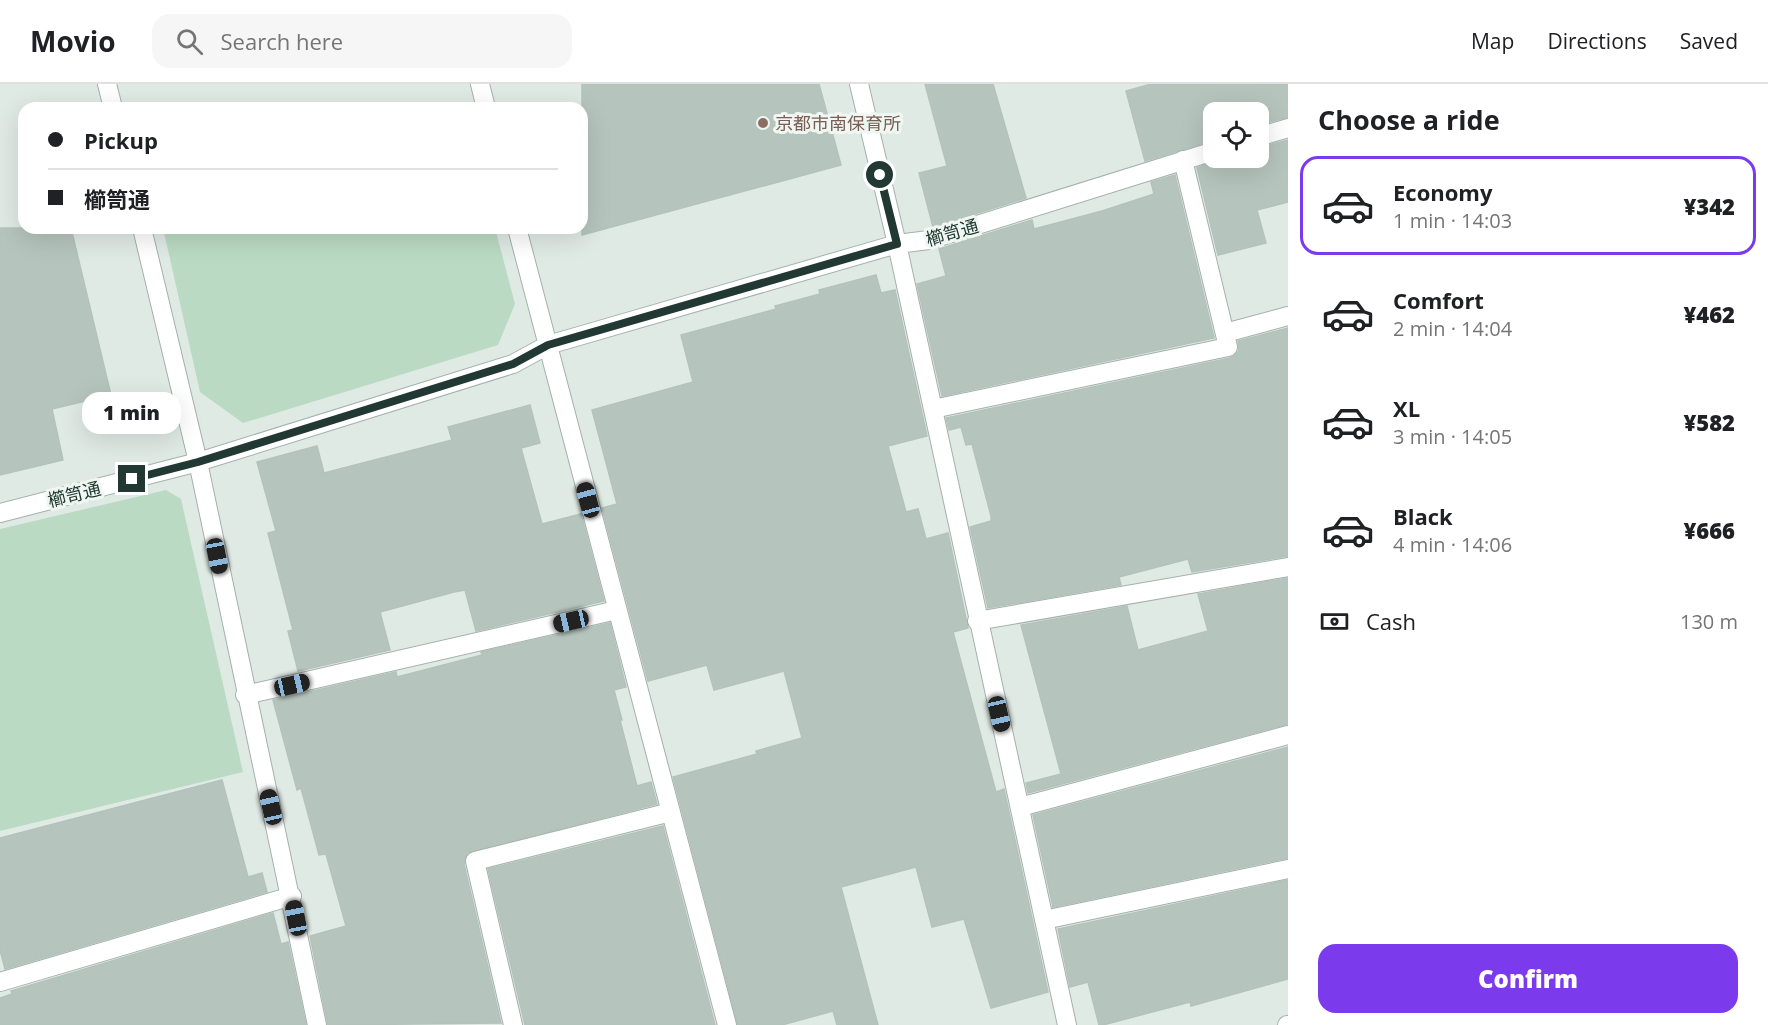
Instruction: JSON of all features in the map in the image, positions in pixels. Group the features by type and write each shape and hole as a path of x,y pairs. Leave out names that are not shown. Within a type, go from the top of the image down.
{"street":[{"path":"107,84 112,102"},
{"path":"480,84 484,102"},
{"path":"859,84 897,244 977,621 1067,1025"},
{"path":"1269,134 1288,128"},
{"name":"櫛笥通","path":"0,513 198,462 513,364 548,345 897,244 929,240 1203,154"},
{"path":"933,409 1228,347 1183,160"},
{"path":"143,234 198,462 245,695 292,896 317,1025"},
{"path":"519,234 727,1025"},
{"path":"1225,333 1288,316"},
{"path":"977,621 1288,567"},
{"path":"245,695 617,610"},
{"path":"1020,807 1288,735"},
{"path":"513,1025 475,861 671,812"},
{"path":"1044,920 1288,869"},
{"path":"0,982 292,896"}],"green space":[{"path":"164,234 497,234 515,304 498,345 243,423 200,392"},
{"path":"166,490 181,499 243,772 0,831 0,529"}],"building":[{"path":"582,84 819,84 841,165 588,233 588,102 582,102"},
{"path":"925,84 993,84 1026,198 933,227 919,173 947,166"},
{"path":"1151,84 1288,84 1288,117 1269,122 1269,102 1203,102 1203,143 1145,161 1126,91"},
{"path":"1288,140 1288,202 1257,210 1266,243 1218,255 1197,168 1203,166 1203,168 1269,168 1269,145"},
{"path":"1175,175 1214,338 942,396 917,284 946,276 939,249 1032,220 1034,229 1102,211 1154,194 1151,182"},
{"path":"0,228 18,228 18,234 72,234 111,395 52,409 63,460 0,475"},
{"path":"876,275 881,293 895,290 927,436 888,446 906,512 918,509 926,539 948,533 968,628 953,632 996,792 1004,789 1048,992 991,1008 964,919 932,927 916,867 841,887 878,1025 837,1025 833,1011 782,1025 738,1025 673,777 757,754 756,751 802,738 784,671 714,690 707,665 648,681 602,508 617,504 592,410 693,382 681,335 776,309 775,306 820,294 819,290"},
{"path":"1288,328 1288,556 1192,572 1188,559 1119,577 1121,585 988,608 970,527 991,521 991,516 972,444 966,445 961,427 949,430 946,418 1230,358 1239,351 1238,341"},
{"path":"530,405 540,443 521,448 542,524 581,514 604,601 476,631 465,590 454,592 380,612 390,650 298,671 288,631 293,630 268,533 276,531 257,462 317,446 324,473 452,440 448,427"},
{"path":"1288,578 1288,724 1028,793 1026,783 1061,774 1021,625 1127,606 1138,650 1208,631 1198,594"},
{"path":"610,623 626,687 614,690 637,786 651,782 657,804 467,853 464,864 501,1023 328,1025 310,936 346,926 326,854 319,855 301,788 297,790 273,700 396,672 397,677 482,655 481,652"},
{"path":"1288,747 1288,858 1053,907 1033,815"},
{"path":"222,780 248,877 262,873 267,892 5,969 0,950 0,838"},
{"path":"663,826 715,1025 525,1025 488,869"},
{"path":"1288,880 1288,979 1191,1006 1190,1002 1103,1025 1099,1025 1088,982 1070,987 1058,929"},
{"path":"273,913 281,944 288,942 306,1025 0,1025 0,998 12,994 11,991"}],"place":[{"name":"京都市南保育所","path":"763,123"}],"route":[{"path":"132,479 198,462 513,364 548,345 897,244 880,175"}]}
